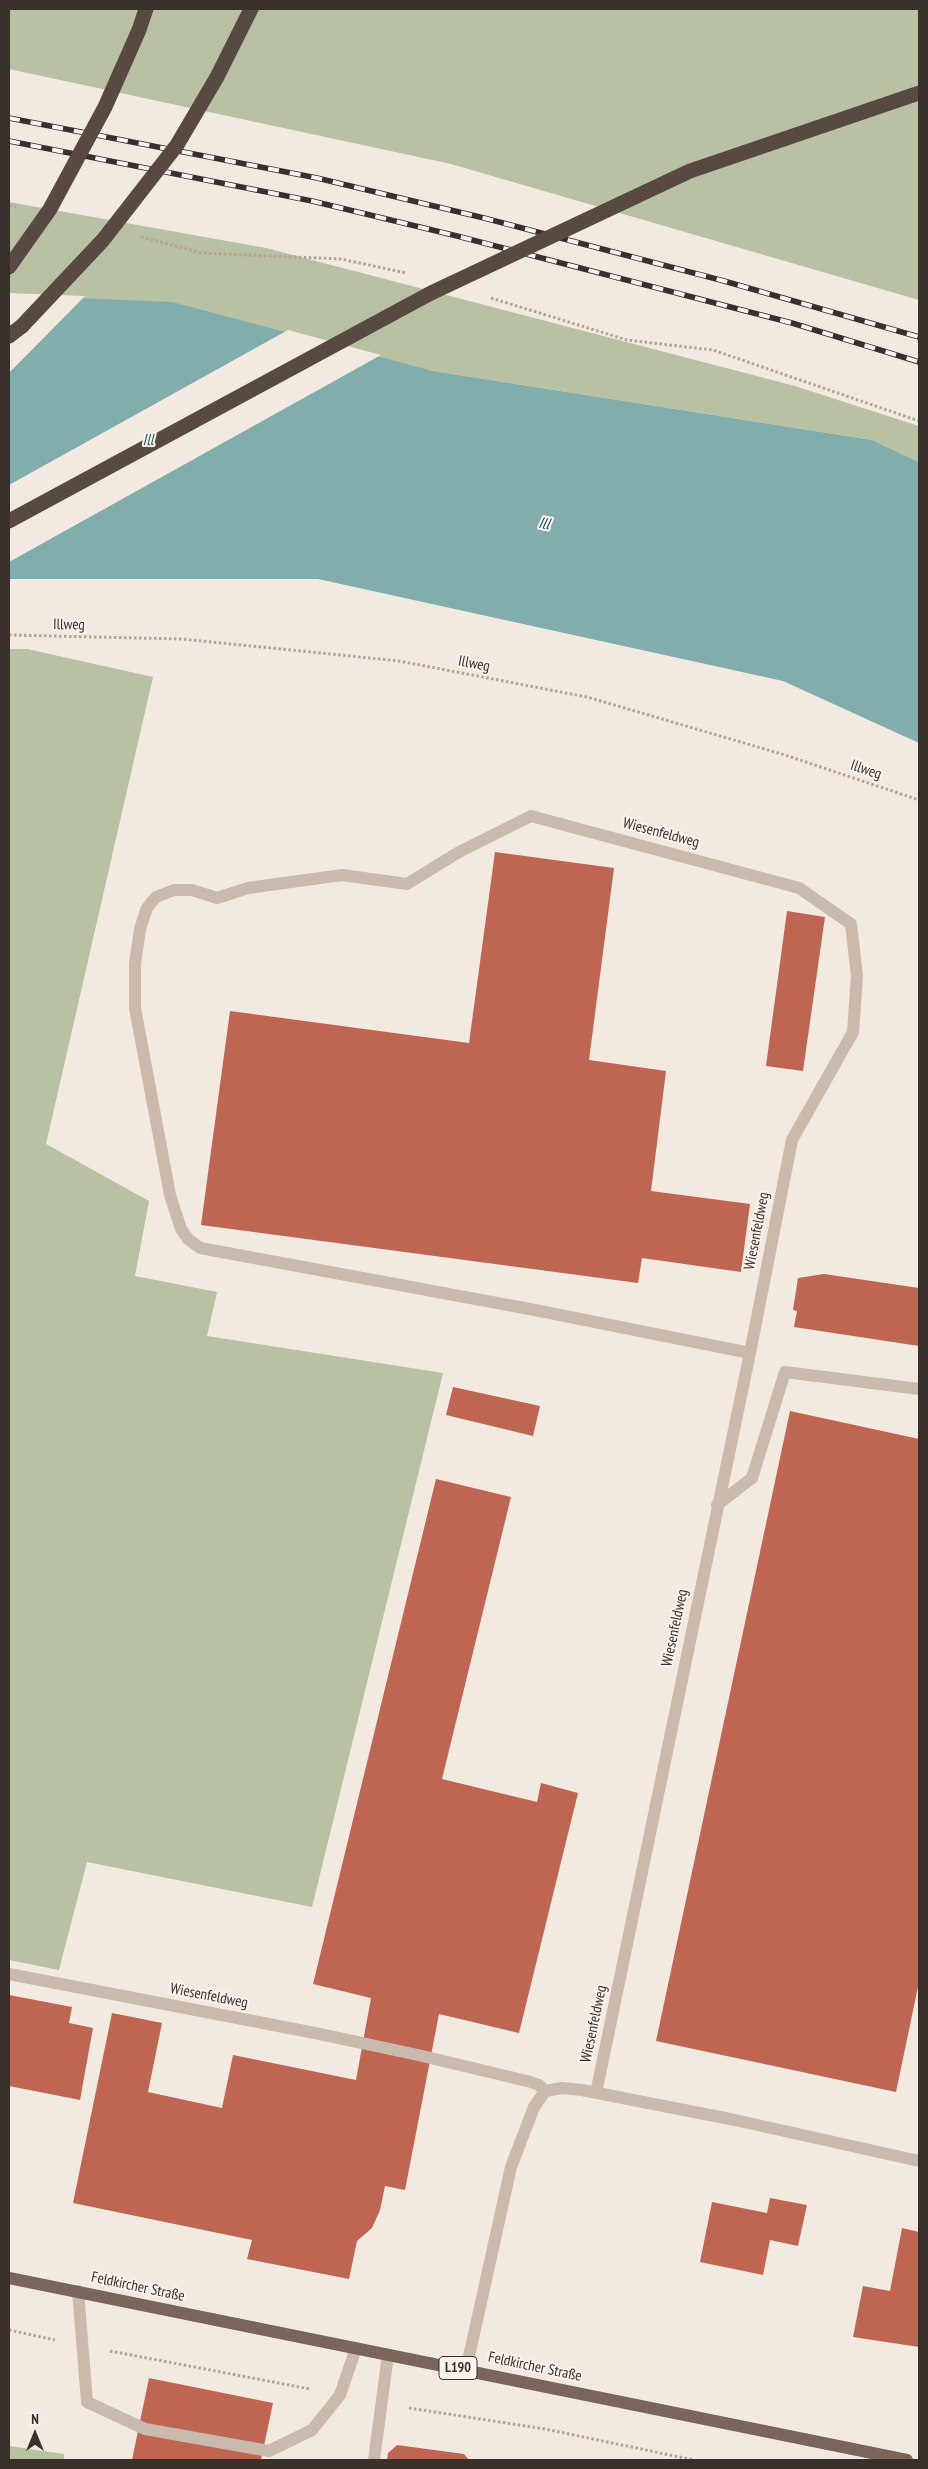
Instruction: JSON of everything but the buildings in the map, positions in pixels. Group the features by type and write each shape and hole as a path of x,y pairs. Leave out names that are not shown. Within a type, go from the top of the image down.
{"highway":[{"path":"9,267 50,209 105,107 146,9"},
{"path":"9,336 22,326 103,240 177,145 217,77 250,9"},
{"path":"9,521 431,293 690,171 919,93"}],"main road":[{"name":"Feldkircher Straße","path":"9,2278 907,2460"}],"street":[{"name":"Wiesenfeldweg","path":"596,2093 750,1353 792,1140 853,1032 857,976 851,924 799,888 531,816 459,852 406,884 342,875 248,888 217,898 192,890 174,890 156,897 147,908 140,929 135,964 135,1008 170,1196 181,1229 188,1239 200,1248 535,1310 750,1353"},
{"path":"717,1505 752,1478 785,1372 919,1389"},
{"name":"Wiesenfeldweg","path":"9,1974 334,2037 531,2082 539,2085 545,2091"},
{"path":"466,2370 510,2167 534,2107 545,2091 562,2088 596,2093 735,2120 919,2161"},
{"path":"78,2291 87,2402 145,2429 269,2451 312,2430 340,2395 356,2348"},
{"path":"374,2460 388,2355"}],"path":[{"name":"Illweg","path":"9,635 182,639 399,661 587,696 785,755 919,800"},
{"path":"9,2330 81,2346"}],"green space":[{"path":"9,9 919,9 919,300 451,164 9,69"},
{"path":"9,202 266,248 795,386 919,426 919,462 872,440 433,371 9,295"},
{"path":"9,649 27,649 153,677 46,1144 149,1201 135,1276 217,1292 207,1336 443,1373 312,1907 87,1862 59,1970 9,1960"},
{"path":"9,2446 64,2454 64,2460 9,2460"}],"water":[{"name":"Ill","path":"9,295 172,302 433,371 872,440 919,462 919,743 783,681 318,579 9,579"}],"pier":[{"path":"9,293 85,296 9,373"},
{"path":"288,330 381,355 9,562 9,485"}],"railway":[{"path":"9,118 317,178 484,218 724,281 919,337"},
{"path":"9,141 312,201 457,236 792,323 919,362"}]}
